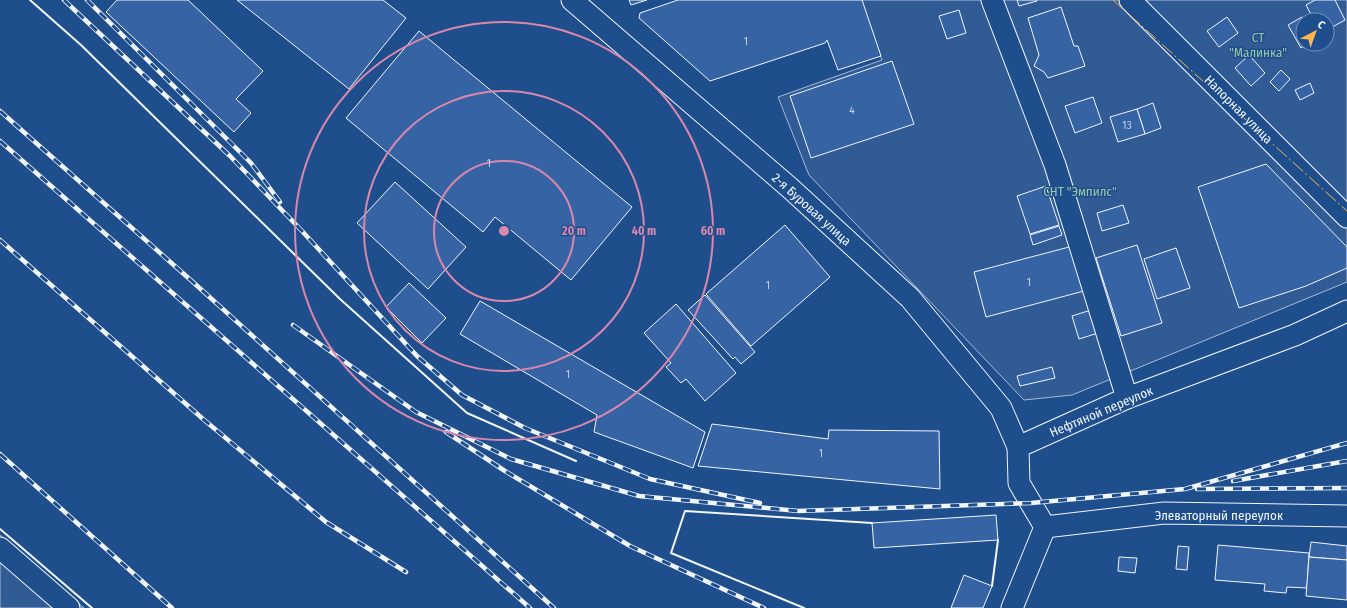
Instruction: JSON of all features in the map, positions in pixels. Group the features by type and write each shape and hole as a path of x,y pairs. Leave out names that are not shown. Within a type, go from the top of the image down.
{"street":[{"name":"2-я Буровая улица","path":"572,0 790,188 910,298 1001,408 1018,447"},
{"path":"992,0 1055,165 1127,398"},
{"name":"Напорная улица","path":"1130,0 1347,218"},
{"name":"Нефтяной переулок","path":"1018,447 1127,398 1295,335 1347,311"},
{"path":"1012,608 1045,527 1019,483 1018,447"},
{"name":"Элеваторный переулок","path":"1045,527 1164,513 1347,516"},
{"path":"0,548 69,608"}],"shaded area":[{"name":"СНТ \"Эмпилс\"","path":"861,0 1347,0 1347,282 1072,395 1024,400 809,175 778,97 882,60"},
{"path":"0,535 84,608 0,608"}],"building":[{"path":"117,0 188,0 263,71 236,99 251,113 234,132 106,12"},
{"path":"237,0 383,0 406,18 349,89"},
{"path":"629,0 647,0 631,5"},
{"path":"678,0 862,0 881,56 838,70 827,40 825,43 710,81 639,18 640,13"},
{"path":"1017,0 1037,0 1037,1 1019,6"},
{"path":"1315,0 1335,0 1345,20 1335,26 1335,12 1310,12 1306,5"},
{"path":"1061,7 1074,46 1078,46 1085,66 1048,78 1044,72 1034,66 1039,55 1028,18"},
{"path":"959,10 966,33 947,39 939,16"},
{"path":"1227,17 1238,33 1219,47 1207,31"},
{"path":"1295,21 1295,37 1288,25"},
{"path":"419,31 632,207 571,280 495,217 483,232 346,118"},
{"path":"1249,55 1265,73 1251,86 1235,68"},
{"path":"892,61 914,124 811,158 790,96"},
{"path":"1281,70 1290,79 1279,91 1270,82"},
{"path":"1310,83 1314,93 1300,100 1295,90"},
{"path":"1093,97 1102,123 1075,133 1065,106"},
{"path":"1153,103 1161,128 1145,134 1137,109"},
{"path":"1137,109 1145,134 1118,142 1110,117"},
{"path":"1266,164 1347,247 1347,268 1306,286 1239,308 1198,187"},
{"path":"395,182 466,247 428,289 357,223"},
{"path":"1046,186 1059,225 1030,234 1017,196"},
{"path":"1123,205 1129,223 1102,231 1097,213"},
{"path":"785,225 830,277 751,346 706,294"},
{"path":"1059,226 1062,235 1033,245 1030,235"},
{"path":"1137,245 1162,323 1121,336 1096,258"},
{"path":"1073,246 1084,291 986,317 974,272"},
{"path":"1176,248 1190,288 1157,299 1144,259"},
{"path":"409,283 446,318 422,343 386,307"},
{"path":"705,295 755,352 741,364 735,357 733,359 688,310"},
{"path":"480,301 705,432 693,468 594,432 597,415 460,334"},
{"path":"676,304 736,373 705,401 686,379 681,383 666,367 671,363 644,333"},
{"path":"1091,310 1098,333 1079,339 1072,316"},
{"path":"1052,367 1055,378 1020,386 1017,376"},
{"path":"712,424 828,439 829,430 939,431 940,489 698,466"},
{"path":"996,515 998,540 874,548 872,523"},
{"path":"1311,542 1347,546 1347,560 1309,557"},
{"path":"1218,545 1309,553 1307,588 1287,587 1286,593 1264,591 1265,584 1215,580"},
{"path":"1178,546 1189,547 1187,570 1176,569"},
{"path":"1119,557 1137,558 1135,573 1118,571"},
{"path":"1309,557 1347,560 1347,600 1306,596"},
{"path":"964,575 992,586 983,608 951,608"}],"railway":[{"path":"64,0 230,156 302,231 417,356 462,395 525,428 650,479 760,503"},
{"path":"87,0 251,163 280,202"},
{"path":"0,111 194,283 554,608"},
{"path":"0,141 530,608"},
{"path":"0,240 203,419 326,522 406,572"},
{"path":"293,325 416,412 511,459 639,496 798,511 1031,503 1185,489 1347,443"},
{"path":"446,432 505,471 630,546 764,608"},
{"path":"0,454 172,608"},
{"path":"1233,481 1347,461"},
{"path":"1197,489 1347,488"}],"wall":[{"path":"30,0 81,45 340,299 467,413 576,461"},
{"path":"804,608 671,553 685,511 872,523"},
{"path":"0,529 92,608"},
{"path":"992,586 998,540"}],"power":[{"path":"1113,0 1347,211"}],"park label":[{"name":"СТ \"Малинка\"","path":"1258,44"}]}
